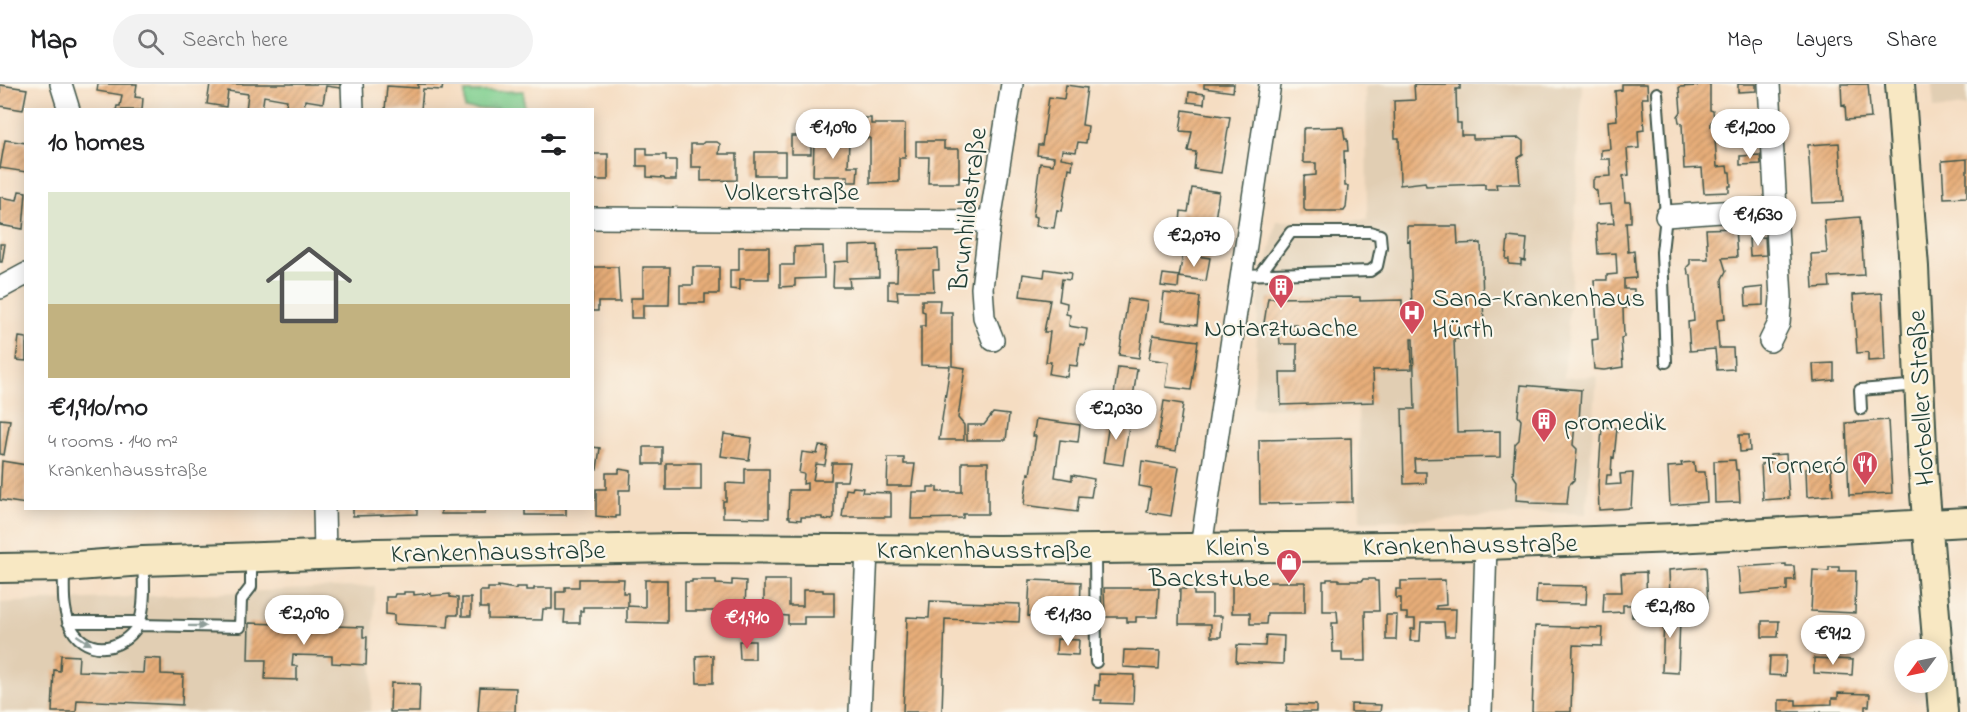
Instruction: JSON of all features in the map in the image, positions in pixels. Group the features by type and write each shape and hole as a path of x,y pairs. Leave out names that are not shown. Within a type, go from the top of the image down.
{"street":[{"path":"61,84 68,108"},
{"path":"352,84 353,108"},
{"name":"Brunhildstraße","path":"993,340 984,317 982,288 990,221 1012,84"},
{"path":"1201,547 1251,275 1270,84"},
{"path":"1769,84 1781,298 1779,323 1770,341"},
{"name":"Horbeller Straße","path":"1900,84 1914,267 1928,525 1944,712"},
{"path":"1666,216 1776,208"},
{"name":"Volkerstraße","path":"594,218 990,221"},
{"path":"0,288 24,275"},
{"path":"324,510 325,554"},
{"name":"Krankenhausstraße","path":"0,568 325,554 679,548 867,550 1486,545 1676,538 1967,522"},
{"path":"1481,712 1486,545"},
{"path":"860,712 867,550"}],"lane":[{"path":"1657,93 1666,216 1662,252 1666,363"},
{"path":"1291,232 1370,232 1380,235 1381,247 1377,266 1370,271 1251,275 1291,232"},
{"path":"1862,409 1860,390 1919,385"},
{"path":"1095,549 1096,662"},
{"path":"68,622 240,627 241,600 251,587 251,558"},
{"path":"64,567 64,594 68,622 75,635 89,645 111,648 123,642 139,623 144,591 144,561"}],"shaded area":[{"name":"Sana-Krankenhaus Hürth","path":"1379,84 1582,84 1564,378 1597,376 1586,514 1546,512 1450,519 1360,521 1358,407 1253,408 1259,296 1277,221 1367,220 1366,86"},
{"path":"1932,84 1967,84 1967,106 1934,109"},
{"path":"375,586 371,712 0,712 0,603"}],"green space":[{"path":"524,91 524,108 465,108 465,92"}],"building":[{"path":"98,84 137,84 135,97 143,98 142,108 116,108 120,106 122,95 97,91"},
{"path":"210,84 340,84 340,88 326,86 323,103 305,100 304,108 285,108 287,100 264,96 262,108 246,108 248,94 228,91 226,107 207,104"},
{"path":"418,84 443,84 442,90 423,89 421,108 385,108 387,86 418,88"},
{"path":"1204,84 1234,84 1233,92 1204,88"},
{"path":"1414,84 1460,84 1460,89 1456,89 1457,123 1461,123 1461,135 1473,135 1473,139 1519,138 1523,141 1523,155 1518,158 1520,184 1496,184 1497,189 1485,189 1485,184 1426,186 1425,182 1400,185 1399,138 1395,138 1394,101 1415,100"},
{"path":"1622,84 1647,84 1648,98 1642,98 1644,130 1638,131 1639,148 1627,149 1629,175 1623,176 1625,202 1630,202 1631,213 1631,222 1626,222 1628,252 1634,251 1636,278 1624,279 1624,289 1634,289 1634,300 1625,301 1626,308 1623,308 1624,337 1621,338 1623,367 1604,370 1594,369 1592,340 1598,339 1594,280 1607,280 1607,275 1617,274 1616,253 1598,254 1596,224 1614,223 1611,204 1598,205 1593,180 1596,177 1611,176 1610,159 1601,159 1601,150 1610,149 1608,121 1617,120 1615,91 1622,90"},
{"path":"1697,84 1710,84 1710,110 1713,111 1714,119 1711,126 1714,125 1717,167 1727,166 1730,172 1729,192 1704,193 1702,168 1684,169 1682,123 1679,122 1678,116 1681,112 1679,87 1697,86"},
{"path":"1738,84 1756,84 1756,91 1738,92"},
{"path":"1841,84 1868,84 1871,118 1846,120 1845,105 1842,106"},
{"path":"0,85 27,89 23,110 0,106"},
{"path":"1066,85 1087,88 1082,125 1088,126 1086,143 1078,142 1076,152 1062,150 1061,158 1073,160 1072,169 1069,168 1062,211 1057,210 1054,228 1036,226 1037,217 1033,216 1040,163 1053,165 1054,157 1037,155 1038,145 1042,145 1049,97 1064,99"},
{"path":"1189,92 1205,94 1204,104 1188,102"},
{"path":"1183,110 1230,117 1221,173 1194,169 1196,152 1188,151 1192,132 1180,131"},
{"path":"1758,114 1758,123 1742,124 1742,115"},
{"path":"858,118 871,118 871,124 905,124 905,158 899,158 899,182 870,183 870,138 858,138"},
{"path":"1343,127 1348,151 1344,151 1345,186 1348,186 1346,208 1344,211 1306,211 1304,209 1304,178 1316,175 1316,163 1303,161 1303,130 1305,128"},
{"path":"791,136 811,136 811,154 791,154"},
{"path":"5,140 24,143 24,172 0,168"},
{"path":"814,141 849,141 848,166 858,166 857,182 848,182 848,176 813,176"},
{"path":"916,141 944,141 944,149 959,149 959,183 928,183 929,157 916,157"},
{"path":"704,142 720,144 719,154 737,154 737,180 701,181 701,167 691,167 691,144"},
{"path":"1839,143 1843,202 1812,203 1808,145"},
{"path":"637,148 647,148 647,155 666,155 666,160 676,160 676,180 647,177 647,166 637,166"},
{"path":"755,152 785,152 785,175 755,175"},
{"path":"594,154 608,154 608,180 594,180"},
{"path":"1760,155 1761,164 1740,165 1740,156"},
{"path":"1967,159 1967,197 1944,198 1942,161"},
{"path":"1192,188 1219,192 1212,241 1181,237 1183,224 1180,223 1181,211 1188,212"},
{"path":"19,191 24,192 23,229 0,225 0,197 17,200"},
{"path":"1860,217 1864,275 1829,277 1830,287 1813,288 1811,254 1827,253 1824,220"},
{"path":"1407,226 1457,226 1458,244 1481,243 1484,326 1460,327 1460,339 1454,339 1457,432 1500,431 1500,457 1414,459 1415,472 1426,472 1426,483 1404,484 1402,409 1415,409 1413,339 1411,339 1412,369 1373,370 1374,402 1281,405 1280,372 1297,372 1297,344 1280,344 1279,331 1296,331 1296,324 1264,323 1268,298 1360,297 1360,301 1402,300 1402,310 1412,310 1410,240 1407,241"},
{"path":"1735,228 1737,257 1722,258 1726,271 1722,279 1725,319 1717,320 1719,348 1733,348 1734,369 1717,370 1715,349 1690,351 1688,322 1694,321 1691,276 1687,267 1690,259 1708,259 1706,229"},
{"path":"1161,233 1177,236 1176,246 1159,244"},
{"path":"1508,237 1527,239 1525,261 1521,260 1521,265 1509,264 1509,259 1506,259"},
{"path":"1765,237 1766,255 1750,256 1749,239"},
{"path":"0,244 5,244 2,262 0,262"},
{"path":"878,245 879,277 849,278 850,287 833,287 834,262 849,261 849,246"},
{"path":"823,246 824,278 795,279 795,286 780,287 780,265 794,265 794,247"},
{"path":"739,247 769,247 769,279 740,279 740,290 730,289 730,270 739,270"},
{"path":"938,249 939,270 933,270 934,291 897,291 898,300 888,299 888,281 897,281 898,250"},
{"path":"1183,254 1210,258 1206,281 1179,277"},
{"path":"594,267 618,267 620,302 598,302 598,311 594,311"},
{"path":"643,267 670,267 669,305 643,305 643,318 631,318 631,298 643,298"},
{"path":"693,267 719,267 719,294 705,294 705,303 680,303 680,285 693,285"},
{"path":"1045,269 1071,273 1070,280 1062,279 1059,301 1067,303 1066,314 1070,315 1069,326 1087,329 1085,345 1080,344 1077,366 1069,365 1067,377 1049,374 1051,362 1046,362 1050,332 1044,332 1050,300 1020,296 1023,274 1044,277"},
{"path":"1163,274 1179,276 1178,288 1161,286"},
{"path":"1763,287 1763,305 1746,306 1745,289"},
{"path":"1164,293 1200,297 1197,325 1161,321"},
{"path":"1882,293 1885,360 1868,361 1868,352 1857,353 1853,295"},
{"path":"1128,299 1147,302 1139,358 1119,355"},
{"path":"922,300 940,300 939,312 952,312 952,366 965,368 958,418 964,425 964,440 939,440 950,366 921,365 921,326 925,326"},
{"path":"1153,335 1198,341 1191,390 1166,387 1169,362 1149,359"},
{"path":"19,337 24,338 24,361 16,360"},
{"path":"1834,363 1834,380 1814,382 1813,364"},
{"path":"1118,367 1137,369 1131,412 1112,409"},
{"name":"promedik","path":"1521,385 1581,390 1579,421 1575,424 1573,445 1577,449 1574,480 1569,485 1567,504 1530,503 1516,500 1517,481 1513,475 1515,444 1519,440 1521,420 1518,416"},
{"path":"1164,401 1183,404 1176,451 1157,448"},
{"path":"993,413 1009,415 1006,440 967,440 967,425 984,425"},
{"path":"1110,417 1130,420 1123,465 1103,462"},
{"path":"0,419 10,420 4,455 0,454"},
{"path":"1036,419 1080,425 1078,442 1060,440 1055,477 1072,480 1072,475 1094,479 1091,497 1079,496 1077,512 1024,505 1036,436 1033,436"},
{"path":"1888,420 1892,493 1849,495 1846,423"},
{"path":"1602,427 1617,428 1611,475 1607,475 1606,485 1621,484 1620,474 1633,473 1631,508 1599,510 1598,485"},
{"path":"724,434 752,438 749,460 721,456"},
{"path":"1739,435 1749,435 1750,451 1740,452"},
{"path":"1351,438 1352,502 1260,504 1259,440"},
{"path":"819,446 828,447 825,465 816,464 813,480 831,480 832,463 850,463 847,481 834,481 834,517 832,520 822,519 822,517 790,519 788,517 789,490 807,490 807,483 803,484 804,474 799,473 802,452 817,454"},
{"path":"594,447 600,448 597,469 594,468"},
{"path":"644,447 662,447 662,464 644,464"},
{"path":"1786,454 1789,498 1763,500 1761,464 1770,463 1770,455"},
{"path":"888,458 904,458 904,464 915,464 912,486 887,486"},
{"path":"1735,460 1740,502 1715,503 1714,461"},
{"path":"2,461 24,465 24,504 0,500"},
{"path":"1142,461 1179,467 1171,516 1147,512 1151,488 1139,486"},
{"path":"962,462 988,462 988,514 963,514 963,518 911,519 912,492 928,492 928,487 937,487 937,492 962,492"},
{"path":"1694,462 1695,472 1705,472 1707,502 1670,505 1668,467"},
{"path":"666,463 701,463 701,490 666,490"},
{"path":"1831,467 1833,495 1807,497 1806,469"},
{"path":"619,469 631,471 630,490 619,490 619,516 616,518 596,516 596,489 606,489 606,473 619,473"},
{"path":"745,469 769,469 769,518 723,517 726,483 745,484"},
{"path":"853,487 863,488 862,492 891,493 891,517 842,517 846,489 852,490"},
{"path":"353,510 417,510 417,514 353,516"},
{"path":"441,510 485,510 485,514 441,514"},
{"path":"525,510 566,510 566,515 525,515"},
{"path":"1786,564 1786,566 1794,566 1795,580 1787,580 1787,590 1740,594 1738,567"},
{"path":"1706,567 1708,605 1689,606 1688,595 1670,596 1669,570"},
{"path":"1829,567 1839,567 1839,571 1856,571 1855,613 1811,611 1813,570 1829,571"},
{"path":"1646,572 1647,617 1632,617 1632,605 1623,605 1623,612 1603,613 1604,592 1622,592 1621,573"},
{"path":"579,579 624,579 623,593 628,593 628,606 645,607 645,580 667,580 667,623 627,622 627,607 583,607 583,611 580,611 580,623 564,623 565,610 556,610 556,592 565,592 565,587 579,587"},
{"path":"1327,579 1362,581 1363,579 1374,579 1378,581 1379,611 1365,611 1366,661 1342,661 1342,652 1333,652 1332,623 1338,623 1337,611 1323,611 1323,581"},
{"path":"692,580 716,580 716,584 732,585 732,580 746,581 745,611 685,611 685,582 692,582"},
{"path":"764,580 789,580 789,606 803,606 803,590 834,592 834,617 804,617 804,624 788,624 788,616 764,614"},
{"path":"1030,580 1081,582 1080,610 1058,609 1057,621 1028,616"},
{"path":"1445,580 1446,605 1436,606 1436,609 1456,609 1455,636 1445,636 1444,622 1421,622 1420,641 1410,641 1411,629 1415,629 1415,619 1407,619 1407,613 1401,613 1401,598 1396,598 1396,589 1401,589 1401,581"},
{"path":"1232,582 1305,582 1305,613 1267,613 1266,624 1250,624 1250,613 1232,613"},
{"path":"1537,585 1587,586 1586,604 1536,603"},
{"path":"498,586 516,589 516,587 526,587 526,590 552,588 552,609 543,609 542,620 488,619 488,608 480,608 480,591 488,591 488,588 498,588"},
{"path":"1104,588 1159,588 1157,617 1136,617 1136,622 1127,622 1127,617 1105,617"},
{"path":"1180,589 1194,589 1194,595 1212,595 1212,616 1222,616 1221,637 1211,637 1211,624 1179,624"},
{"path":"404,592 414,592 414,595 431,593 431,596 450,594 450,597 458,598 458,615 449,615 448,627 394,624 394,615 386,614 386,597 394,597 395,594 404,594"},
{"path":"462,598 471,598 471,616 462,616"},
{"path":"930,601 1020,604 1019,622 945,619 942,712 903,712 907,617 929,618"},
{"path":"1670,601 1669,619 1680,619 1678,673 1662,672 1664,619 1659,619 1659,602"},
{"path":"1386,615 1397,615 1396,640 1386,640"},
{"path":"1762,621 1779,621 1778,637 1762,637"},
{"path":"249,623 363,627 363,637 367,637 366,665 332,663 332,656 293,655 292,666 297,666 297,680 265,679 266,660 248,660"},
{"path":"1535,626 1603,628 1602,646 1573,645 1571,712 1532,712"},
{"path":"1823,626 1854,627 1853,642 1822,641"},
{"path":"1266,635 1284,636 1283,664 1236,662 1237,645 1265,646"},
{"path":"1057,639 1079,640 1078,655 1056,654"},
{"path":"739,641 755,641 755,659 740,659"},
{"path":"1124,650 1160,651 1159,669 1123,667"},
{"path":"61,655 79,656 78,671 143,673 144,658 161,659 161,674 183,675 182,705 77,700 76,712 52,712 54,670 60,671"},
{"path":"713,655 713,683 697,683 696,656"},
{"path":"1770,656 1786,656 1785,676 1769,675"},
{"path":"1814,658 1853,660 1852,675 1814,673"},
{"path":"1099,674 1134,675 1133,704 1101,703 1102,700 1094,700 1095,685 1099,686"},
{"path":"391,683 420,684 419,712 390,712"},
{"path":"480,687 516,688 515,712 478,712"},
{"path":"1838,693 1870,694 1869,706 1865,706 1865,712 1779,712 1779,700 1796,700 1796,705 1832,704 1832,698 1838,698"},
{"path":"1287,704 1316,705 1316,712 1286,712"},
{"path":"1351,704 1381,705 1380,712 1351,712"}],"place":[{"name":"Notarztwache","path":"1281,310"},
{"name":"Sana-Krankenhaus Hürth","path":"1412,336"},
{"name":"promedik","path":"1544,444"},
{"name":"Torneró","path":"1865,487"},
{"name":"Klein's Backstube","path":"1289,585"}]}
